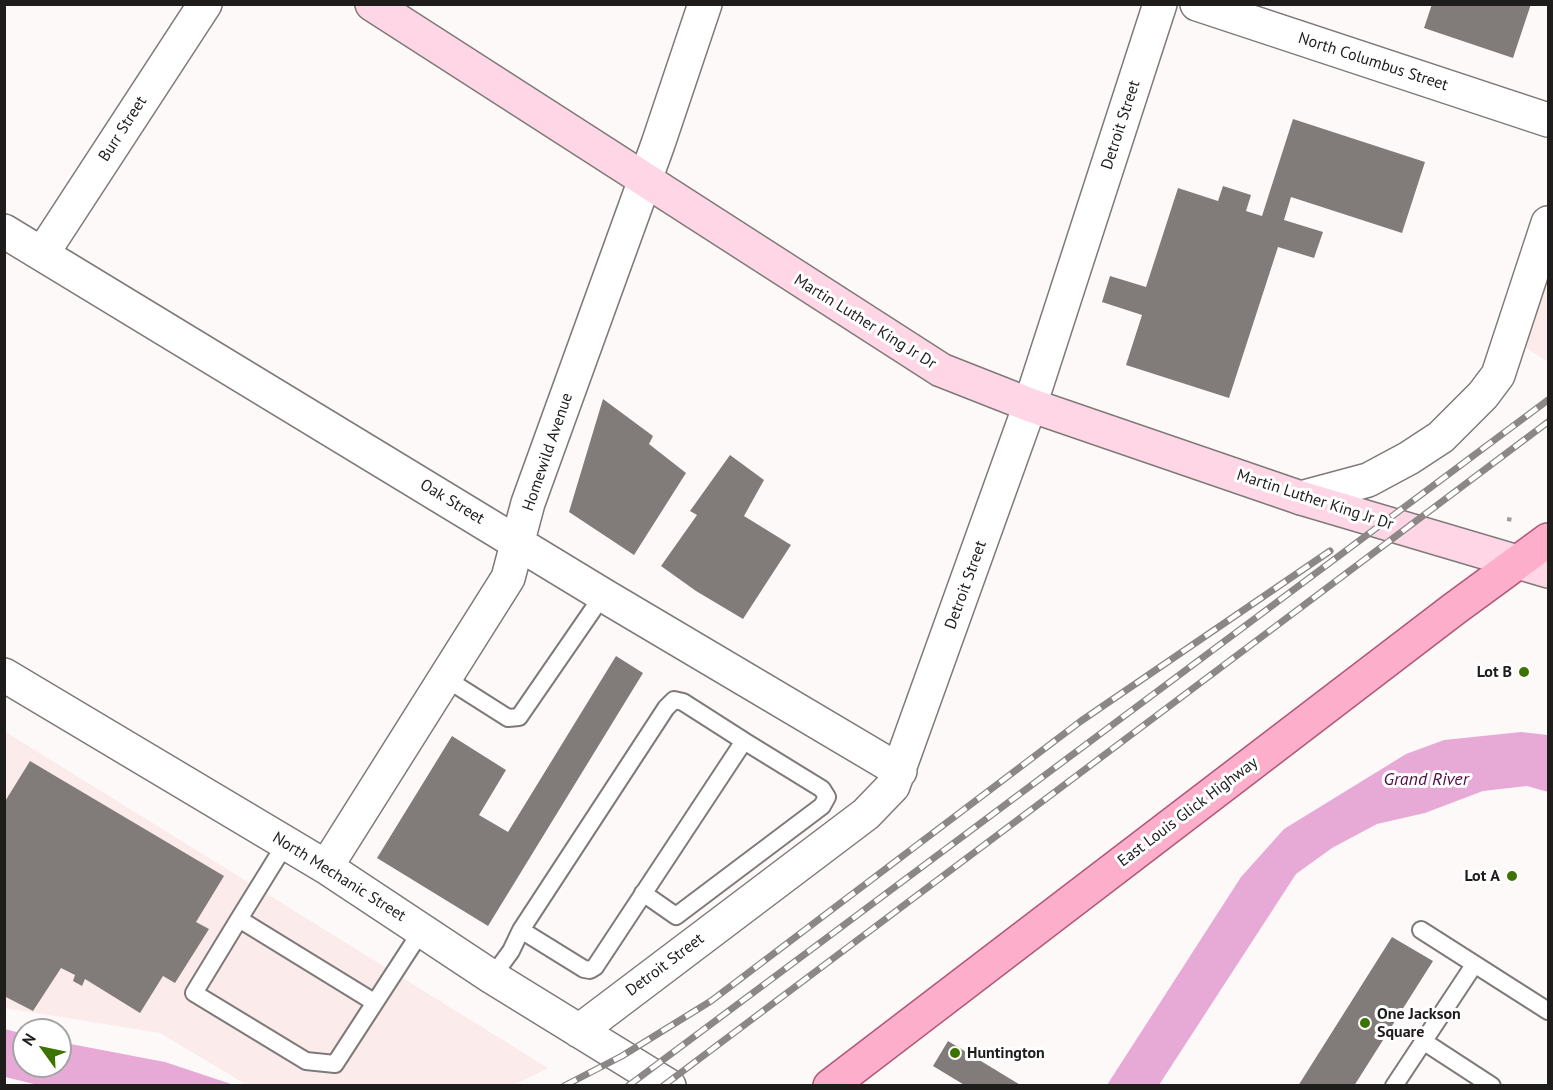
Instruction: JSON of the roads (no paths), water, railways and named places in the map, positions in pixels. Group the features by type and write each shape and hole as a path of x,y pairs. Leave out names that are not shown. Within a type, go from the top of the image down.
{"main road":[{"name":"East Louis Glick Highway","path":"830,1086 1454,609 1534,567 1548,540"}],"street":[{"name":"Burr Street","path":"42,254 205,4"},
{"name":"Martin Luther King Jr Dr","path":"372,4 922,360 1030,405 1301,498 1534,567"},
{"name":"Homewild Avenue","path":"326,867 508,578 528,504 645,180 705,4"},
{"name":"Detroit Street","path":"579,1031 866,814 885,795 900,771 1030,405 1160,4"},
{"name":"North Columbus Street","path":"1197,4 1548,120"},
{"path":"1301,498 1368,480 1409,458 1441,436 1483,395 1498,375 1548,223"},
{"name":"Oak Street","path":"4,231 603,595 900,771"},
{"name":"North Mechanic Street","path":"6,679 326,867 492,977 669,1086"}],"lane":[{"path":"445,678 508,718 519,717 603,595"},
{"path":"492,977 511,951 521,930 666,708 674,700 682,702 822,789 827,797 822,806 676,916 643,893"},
{"path":"521,930 590,970 595,967 744,741"},
{"path":"286,843 194,993 306,1062 335,1064 422,930"},
{"path":"239,919 374,1002"},
{"path":"1421,930 1548,1011"},
{"path":"1394,1086 1474,964"},
{"path":"1423,1041 1492,1086"}],"water":[{"name":"Grand River","path":"1521,732 1548,735 1548,792 1527,786 1483,791 1425,813 1377,824 1332,848 1296,874 1159,1085 1107,1085 1241,877 1284,829 1406,754 1444,740"},
{"path":"5,1029 12,1031 12,1078 72,1078 72,1044 165,1062 234,1085 38,1085 5,1077"}],"railway":[{"path":"628,1086 1548,400"},
{"path":"663,1086 1548,422"},
{"path":"564,1086 622,1056 711,1001 1081,721 1330,551"}],"place":[{"name":"Lot B","path":"1524,672"},
{"name":"Lot A","path":"1512,876"},
{"name":"One Jackson Square","path":"1365,1023"},
{"name":"Huntington","path":"955,1053"}]}
